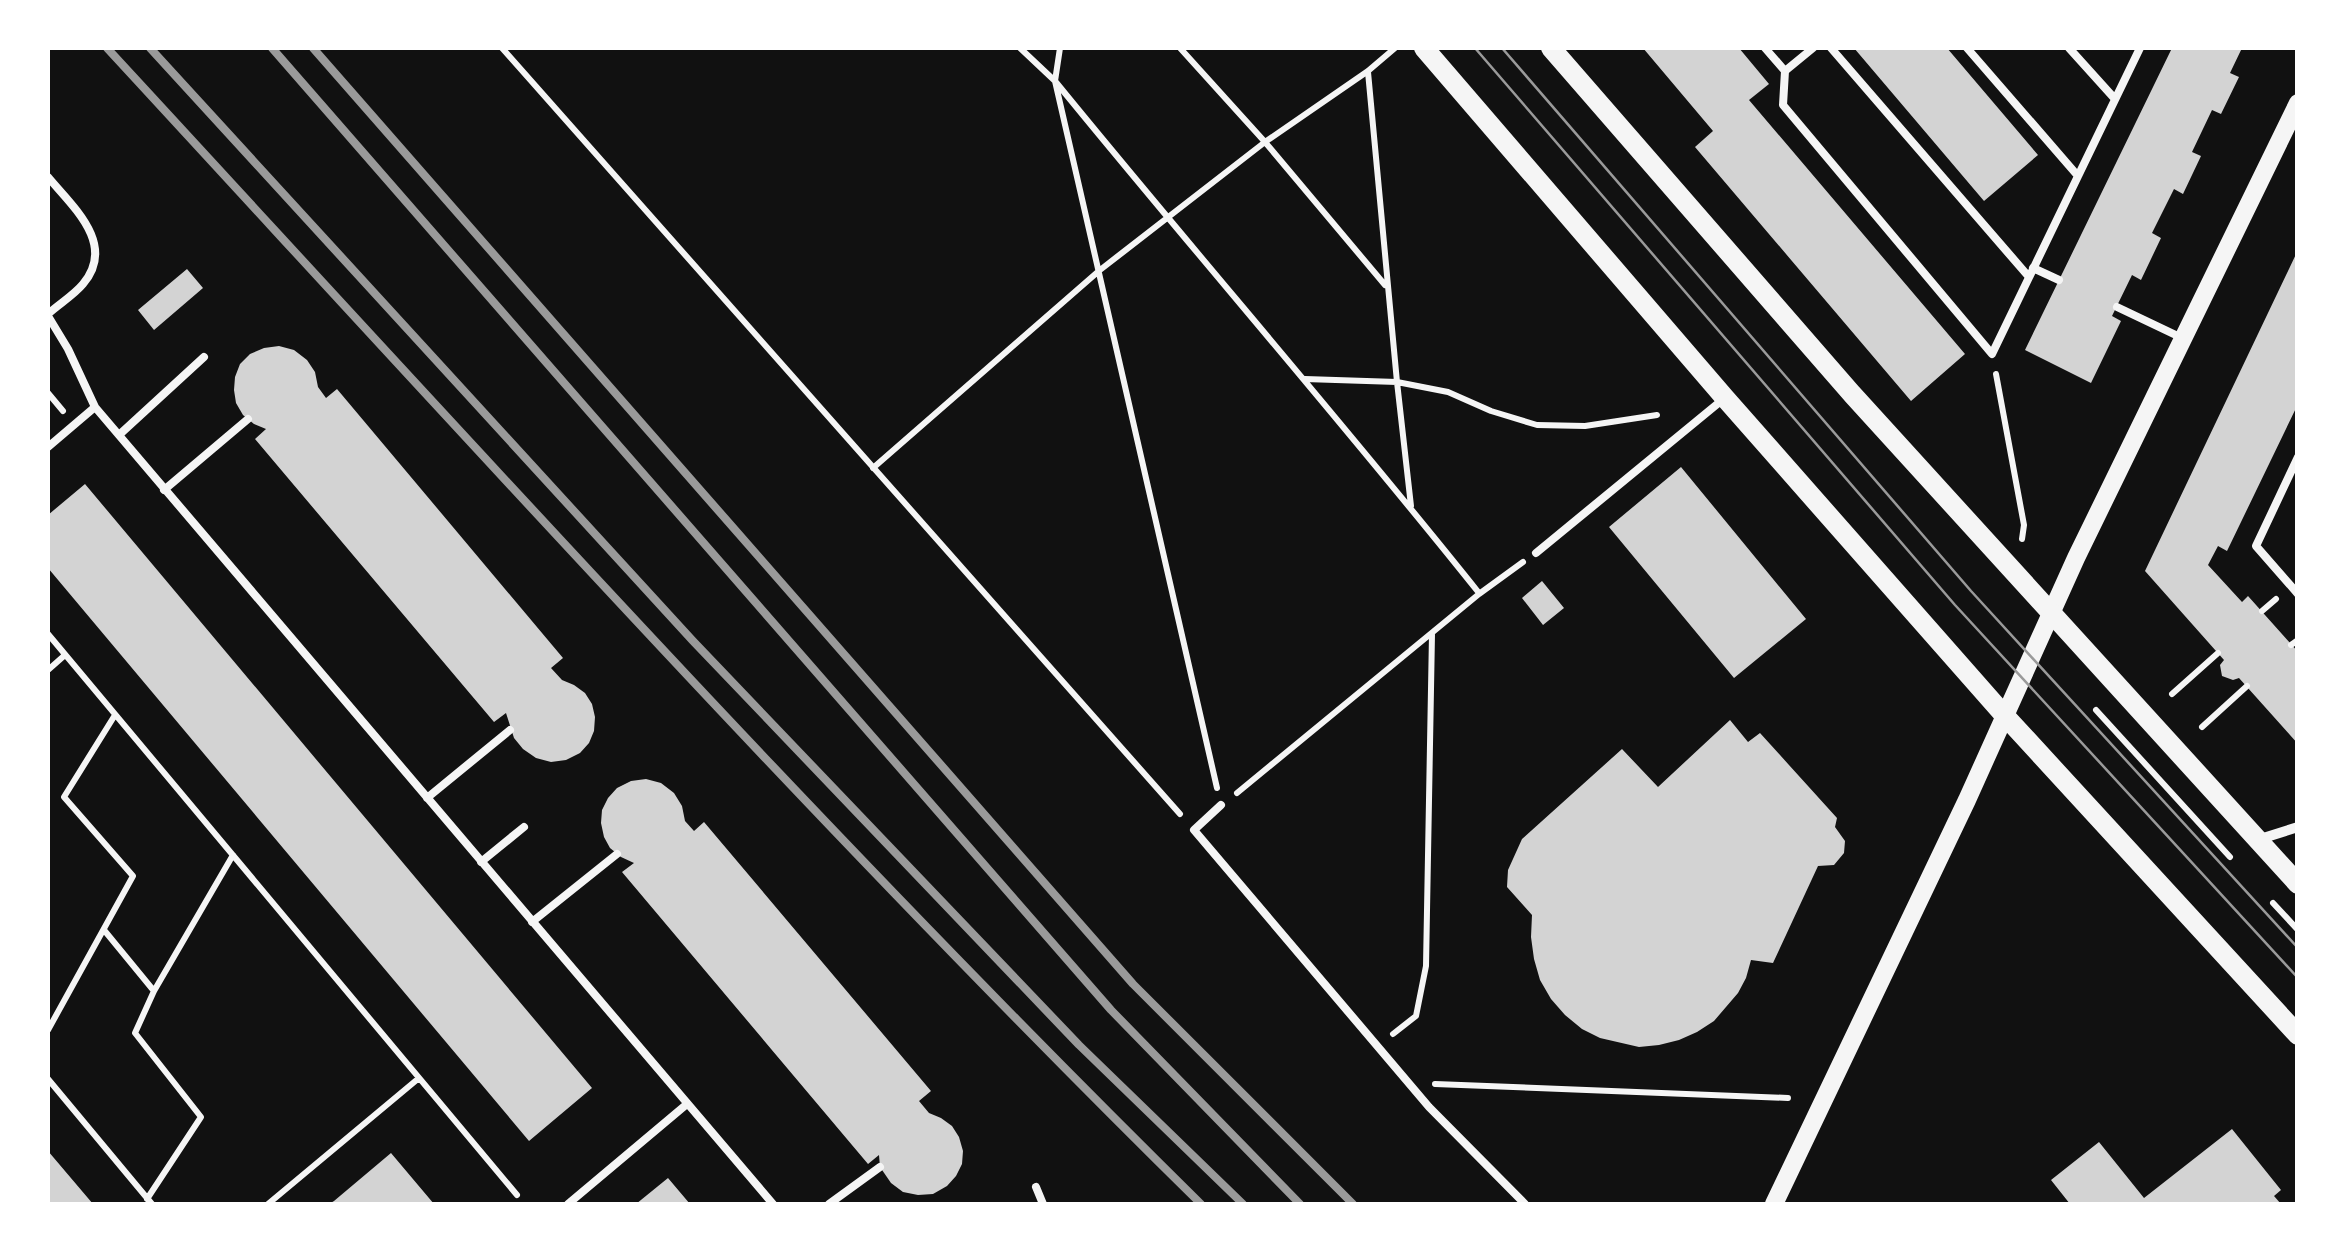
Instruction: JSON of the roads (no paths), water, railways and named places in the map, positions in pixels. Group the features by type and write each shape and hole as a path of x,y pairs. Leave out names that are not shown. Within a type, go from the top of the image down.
{"main road":[{"path":"1424,48 2005,716 2298,1035"},
{"path":"1551,48 1852,394 2298,884"}],"street":[{"path":"1774,1204 2051,613 2298,103"},
{"path":"2257,840 2298,827"}],"lane":[{"path":"1765,48 1785,71 1783,105 1992,354 2140,48"},
{"path":"1785,71 1812,48"},
{"path":"1831,48 2029,277"},
{"path":"1967,48 2078,176"},
{"path":"2069,48 2115,100"},
{"path":"48,177 90,226 96,256 85,282 48,315 95,407 773,1204"},
{"path":"2034,268 2059,280"},
{"path":"2117,307 2183,339"},
{"path":"119,435 204,357"},
{"path":"1536,553 1725,398"},
{"path":"48,446 95,407"},
{"path":"164,490 248,420"},
{"path":"2298,457 2256,546 2298,594"},
{"path":"427,798 510,730"},
{"path":"1222,806 1194,830 1429,1107 1525,1204"},
{"path":"481,862 524,827"},
{"path":"532,922 617,854"},
{"path":"568,1204 687,1104"},
{"path":"829,1204 880,1167"},
{"path":"1036,1187 1044,1204"}],"tram line":[{"path":"1475,48 1955,605 2298,978"},
{"path":"1502,48 1971,591 2298,948"}],"railway":[{"path":"107,48 784,778 1201,1204"},
{"path":"150,48 693,641 1079,1045 1243,1204"},
{"path":"272,48 1111,1010 1300,1204"},
{"path":"313,48 1133,984 1353,1204"}]}
